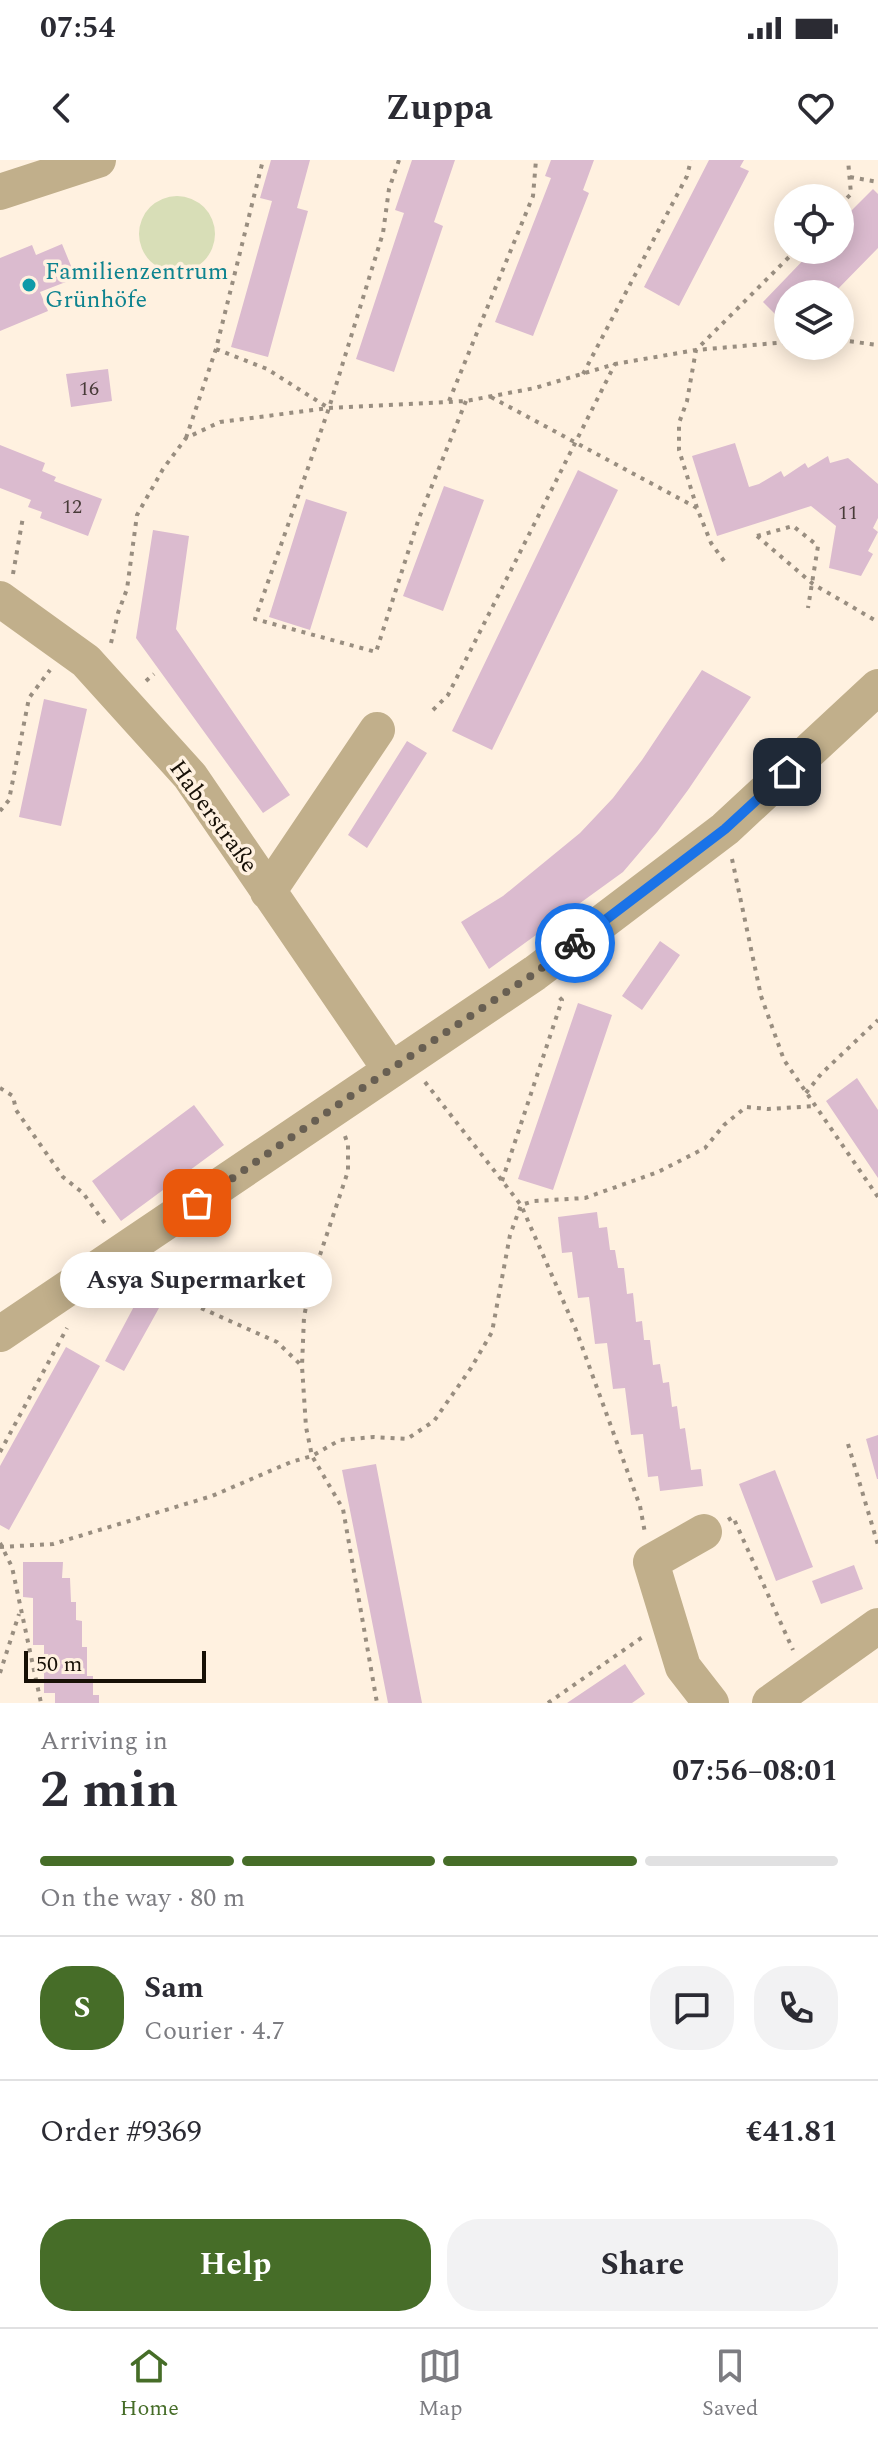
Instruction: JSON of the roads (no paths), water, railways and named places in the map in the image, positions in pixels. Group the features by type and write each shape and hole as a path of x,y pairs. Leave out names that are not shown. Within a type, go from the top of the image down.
{"street":[{"path":"0,192 98,160"},
{"name":"Haberstraße","path":"4,602 68,645 190,776 268,892 398,1064"},
{"path":"0,1334 535,973 725,829 878,687"},
{"path":"268,892 377,730"},
{"path":"704,1532 651,1562 683,1667 711,1703"},
{"path":"770,1703 878,1626"}],"place":[{"name":"Familienzentrum Grünhöfe","path":"29,285"},
{"name":"Asya Supermarket","path":"197,1203"}]}
